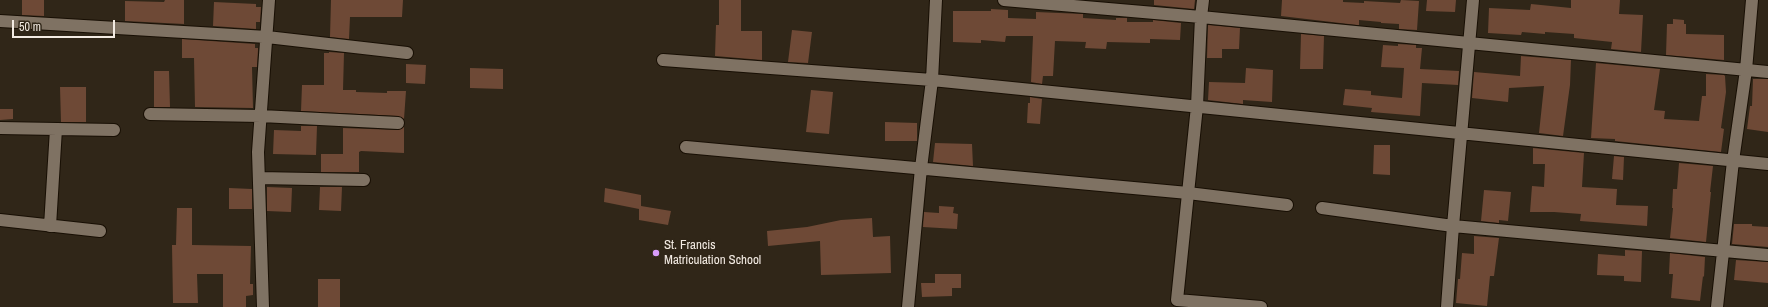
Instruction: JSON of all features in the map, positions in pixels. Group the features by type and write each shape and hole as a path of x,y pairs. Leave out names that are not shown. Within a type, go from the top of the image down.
{"street":[{"path":"263,307 258,152 269,0"},
{"path":"908,307 921,168 932,80 936,0"},
{"path":"1004,0 1201,17 1768,72"},
{"path":"1203,0 1197,106 1177,300 1262,307"},
{"path":"1447,307 1460,134 1473,0"},
{"path":"1717,307 1733,161 1746,70 1752,0"},
{"path":"0,21 267,37 407,53"},
{"path":"663,60 932,80 1768,164"},
{"path":"150,114 261,116 398,123"},
{"path":"0,128 114,130"},
{"path":"50,226 56,129"},
{"path":"686,147 1188,193 1287,205"},
{"path":"259,178 364,180"},
{"path":"1322,208 1453,226 1768,255"},
{"path":"0,220 100,232"}],"building":[{"path":"22,0 44,0 44,16 22,15"},
{"path":"165,0 184,0 184,24 125,21 125,1 164,2"},
{"path":"331,0 403,0 402,17 350,17 349,39 330,37"},
{"path":"719,0 741,0 741,31 762,31 762,60 715,56 716,25 719,25"},
{"path":"1154,0 1195,0 1194,9 1154,5"},
{"path":"1282,0 1343,0 1343,2 1364,3 1364,1 1400,3 1401,0 1419,1 1417,30 1399,29 1399,24 1381,22 1359,20 1359,25 1357,25 1281,16"},
{"path":"1427,0 1456,0 1455,12 1426,11"},
{"path":"1571,0 1620,0 1619,14 1643,15 1641,52 1611,49 1612,42 1574,38 1574,34 1545,32 1545,34 1522,32 1521,35 1488,33 1489,8 1530,10 1531,4 1571,8"},
{"path":"214,2 256,4 256,7 261,7 260,22 256,22 256,29 213,26"},
{"path":"991,9 1008,10 1008,18 1036,19 1036,12 1083,14 1083,18 1116,20 1116,18 1127,18 1127,22 1153,22 1153,20 1181,23 1180,40 1150,39 1150,43 1107,42 1106,49 1085,48 1086,42 1055,41 1053,76 1043,76 1042,84 1031,82 1033,36 1006,36 1005,42 981,40 981,43 953,42 953,11 991,11"},
{"path":"1673,19 1684,20 1684,24 1686,24 1686,34 1724,35 1724,60 1666,55 1667,24 1673,24"},
{"path":"1208,25 1240,28 1239,49 1222,49 1222,58 1207,58"},
{"path":"792,30 812,32 808,63 788,62"},
{"path":"1301,34 1324,36 1323,69 1300,69"},
{"path":"182,39 255,44 255,48 258,48 258,50 257,67 252,67 253,108 195,107 194,58 182,58"},
{"path":"1398,44 1416,45 1416,48 1422,48 1420,69 1459,71 1458,85 1422,83 1420,116 1371,112 1372,108 1343,105 1345,89 1371,91 1371,95 1402,98 1404,68 1381,67 1383,45 1398,46"},
{"path":"324,53 344,53 343,90 387,93 387,91 406,91 404,119 398,116 301,111 302,85 324,85"},
{"path":"1521,56 1571,60 1570,85 1563,136 1539,133 1544,86 1509,88 1508,102 1472,98 1474,72 1520,76"},
{"path":"1596,63 1660,69 1654,110 1665,111 1664,119 1699,121 1702,96 1706,96 1706,74 1724,75 1726,92 1721,128 1724,129 1721,152 1615,141 1615,139 1591,138"},
{"path":"406,64 426,65 425,84 406,83"},
{"path":"470,68 503,69 503,89 470,88"},
{"path":"1246,68 1273,70 1272,102 1243,100 1243,104 1208,100 1209,82 1245,83"},
{"path":"154,71 169,71 170,107 154,107"},
{"path":"1753,79 1768,79 1768,132 1747,129 1750,106 1752,106"},
{"path":"60,87 86,87 86,122 61,122"},
{"path":"811,90 833,92 829,134 806,132"},
{"path":"1030,97 1042,99 1040,124 1027,123 1028,103 1030,103"},
{"path":"0,109 13,109 13,119 0,120"},
{"path":"885,122 917,123 917,141 885,141"},
{"path":"301,126 317,126 316,155 273,154 274,130 301,131"},
{"path":"404,127 404,153 361,151 359,152 359,172 321,172 321,154 343,154 343,128 398,130"},
{"path":"935,143 972,144 973,166 933,162"},
{"path":"1374,145 1390,145 1390,175 1373,174"},
{"path":"1533,148 1584,153 1582,187 1617,189 1616,205 1648,206 1647,226 1580,221 1581,214 1530,212 1532,186 1544,187 1545,164 1533,164"},
{"path":"1614,156 1624,157 1623,180 1612,179"},
{"path":"1679,163 1713,166 1706,242 1670,238 1673,189 1677,189"},
{"path":"267,187 292,188 291,212 267,211"},
{"path":"320,187 342,187 341,211 319,210"},
{"path":"229,188 252,189 252,209 229,209"},
{"path":"605,188 641,195 641,206 671,211 668,225 639,220 639,209 604,202"},
{"path":"1484,190 1511,192 1508,221 1499,220 1499,223 1481,221"},
{"path":"939,206 954,207 953,213 958,214 957,229 923,227 924,212 939,213"},
{"path":"177,208 192,208 192,245 251,246 250,284 253,284 253,295 246,296 246,307 223,307 223,274 197,274 198,303 173,303 172,245 176,245"},
{"path":"872,218 873,237 890,236 891,273 821,275 820,241 768,246 767,231 807,227 841,220"},
{"path":"1734,224 1752,224 1752,226 1768,227 1768,247 1732,244"},
{"path":"1474,236 1499,238 1494,276 1490,276 1487,306 1456,303 1462,253 1474,254"},
{"path":"1625,250 1642,251 1641,282 1624,281 1624,276 1597,275 1598,254 1625,256"},
{"path":"1670,253 1705,257 1704,277 1703,276 1700,301 1671,298 1673,274 1669,274"},
{"path":"1736,260 1768,262 1768,283 1734,280"},
{"path":"935,274 961,274 961,288 952,288 952,296 922,297 921,283 935,283"},
{"path":"318,279 340,279 340,307 318,307"}],"place":[{"name":"St. Francis Matriculation School","path":"656,253"}]}
